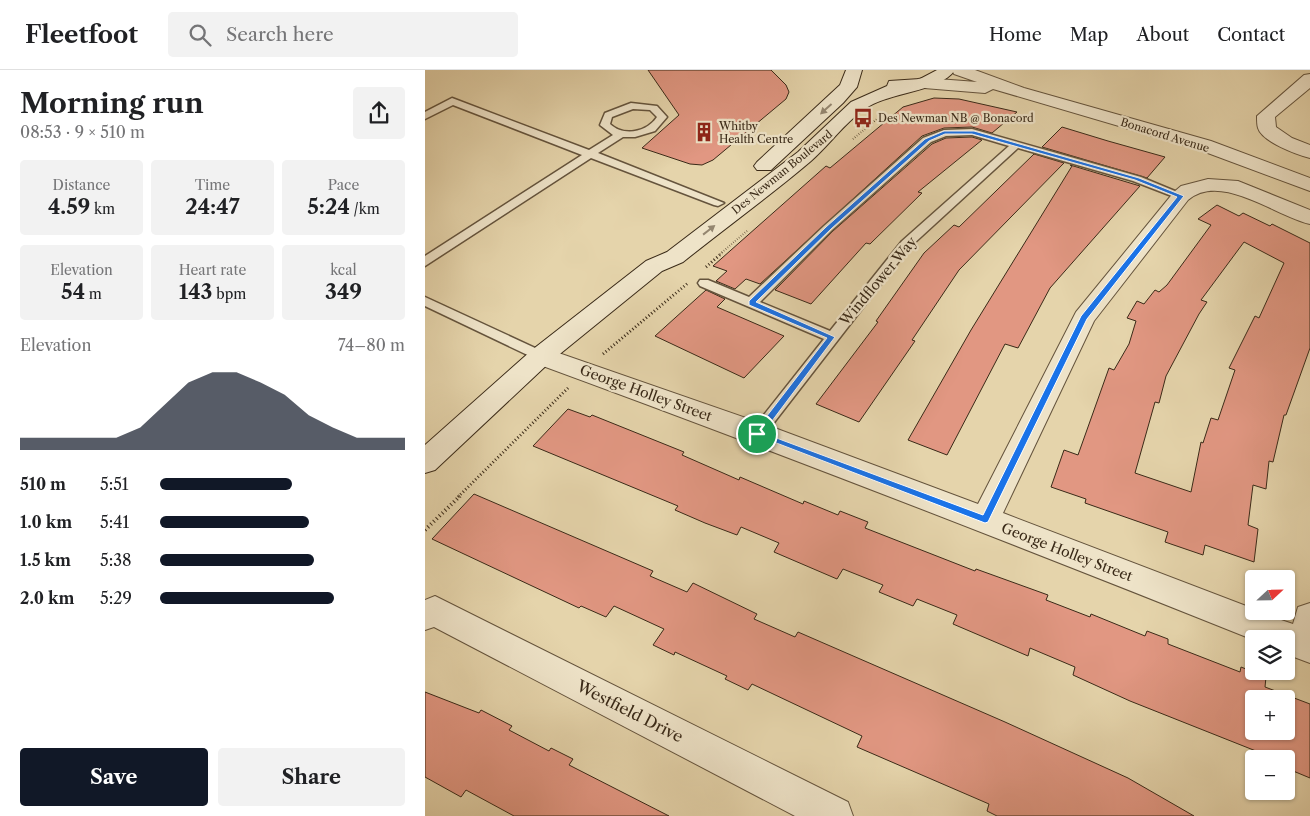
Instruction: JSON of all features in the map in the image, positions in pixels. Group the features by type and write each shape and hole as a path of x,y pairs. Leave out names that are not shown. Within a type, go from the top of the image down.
{"street":[{"name":"Bonacord Avenue","path":"855,70 871,80 885,84 918,84 1018,92"},
{"name":"Des Newman Boulevard","path":"654,266 662,253 718,203 791,144 837,100 848,87 855,70"},
{"path":"918,84 942,76 947,70"},
{"name":"Bonacord Avenue","path":"960,70 1018,92 1204,145 1310,186"},
{"path":"1310,80 1266,116 1267,129 1285,142 1310,152"},
{"name":"Des Newman Boulevard","path":"425,462 541,356 654,266 675,257 805,156 857,106 888,91 918,84"},
{"path":"985,519 1084,318 1181,196 1188,190 1208,186 1231,185 1310,218"},
{"name":"George Holley Street","path":"541,356 1309,637"},
{"name":"Westfield Drive","path":"425,615 435,611 834,816"}],"lane":[{"path":"425,116 452,101 718,203"},
{"path":"425,262 621,134 649,130 660,122 660,113 649,106 641,105 614,111 608,115 605,125 608,129 621,134"},
{"path":"751,303 828,228 927,140 944,133 972,132 1137,179 1181,196"},
{"name":"Windflower Way","path":"757,434 831,337 906,244 1016,145"},
{"path":"698,281 831,337"},
{"path":"425,301 541,356"}],"path":[{"path":"851,140 881,115"},
{"path":"706,267 749,229"},
{"path":"610,349 698,281"},
{"path":"425,530 565,391"}],"building":[{"name":"Whitby Health Centre","path":"648,70 771,70 786,85 789,92 786,99 713,160 702,165 690,164 642,148 679,115"},
{"path":"934,98 959,99 1017,112 992,133 972,127 944,128 922,136 760,284 746,279 735,289 716,281 727,271 713,266 826,166 830,168 903,107"},
{"path":"1062,127 1165,157 1147,178 1042,147"},
{"path":"972,137 982,140 918,192 922,193 870,244 866,243 811,304 775,290 833,231 932,144 946,138"},
{"path":"1034,154 1064,163 959,270 912,340 915,341 859,422 816,404 878,322 876,321 924,253 954,225 959,227"},
{"path":"1070,165 1140,186 1050,288 1018,348 1005,344 947,455 908,440 971,330 1072,166"},
{"path":"1217,205 1239,216 1243,213 1270,226 1272,224 1310,243 1310,348 1286,415 1284,415 1273,462 1269,461 1266,489 1253,485 1248,525 1258,529 1254,562 1205,545 1203,555 1165,542 1168,532 1085,503 1086,499 1051,487 1064,450 1078,455 1109,368 1114,370 1129,344 1136,321 1127,318 1137,301 1144,304 1155,290 1159,292 1167,285 1211,225 1198,219","holes":["1244,242 1284,263 1259,318 1255,316 1229,368 1235,370 1218,420 1211,418 1203,443 1201,442 1191,492 1135,473 1155,402 1159,403 1166,376 1207,302 1201,300"]},
{"path":"706,290 725,299 717,307 784,336 744,378 655,336"},
{"path":"568,409 590,417 592,415 684,452 682,455 739,480 740,477 803,504 804,501 838,515 840,511 868,522 865,528 975,571 976,569 1048,595 1046,600 1090,617 1091,614 1145,636 1147,631 1168,639 1168,644 1240,672 1241,667 1245,669 1245,680 1266,680 1265,687 1273,690 1245,690 1245,740 1295,740 1295,698 1310,704 1310,778 1295,772 1295,750 1253,750 1130,701 1073,675 1075,667 1030,648 1028,656 953,624 957,615 917,599 913,606 879,592 883,585 843,569 837,579 774,552 779,543 741,527 737,535 675,510 678,506 533,446"},
{"path":"474,494 653,571 650,576 687,592 693,583 757,614 754,619 795,637 798,632 1005,722 1128,778 1194,816 997,816 987,811 989,804 857,747 862,736 752,684 748,690 725,679 727,676 675,652 674,655 653,645 664,629 614,606 606,617 581,606 579,608 432,539"},
{"path":"425,692 479,713 481,710 512,726 509,730 549,751 551,748 573,759 569,765 669,816 514,816 466,790 461,797 425,777"}],"place":[{"name":"Des Newman NB @ Bonacord","path":"863,118"},
{"name":"Whitby Health Centre","path":"704,132"}],"route":[{"path":"958,131 972,132 1137,179 1181,196 1084,318 985,519 757,434 831,337 751,303 828,228 927,140 938,134 958,131"}]}
